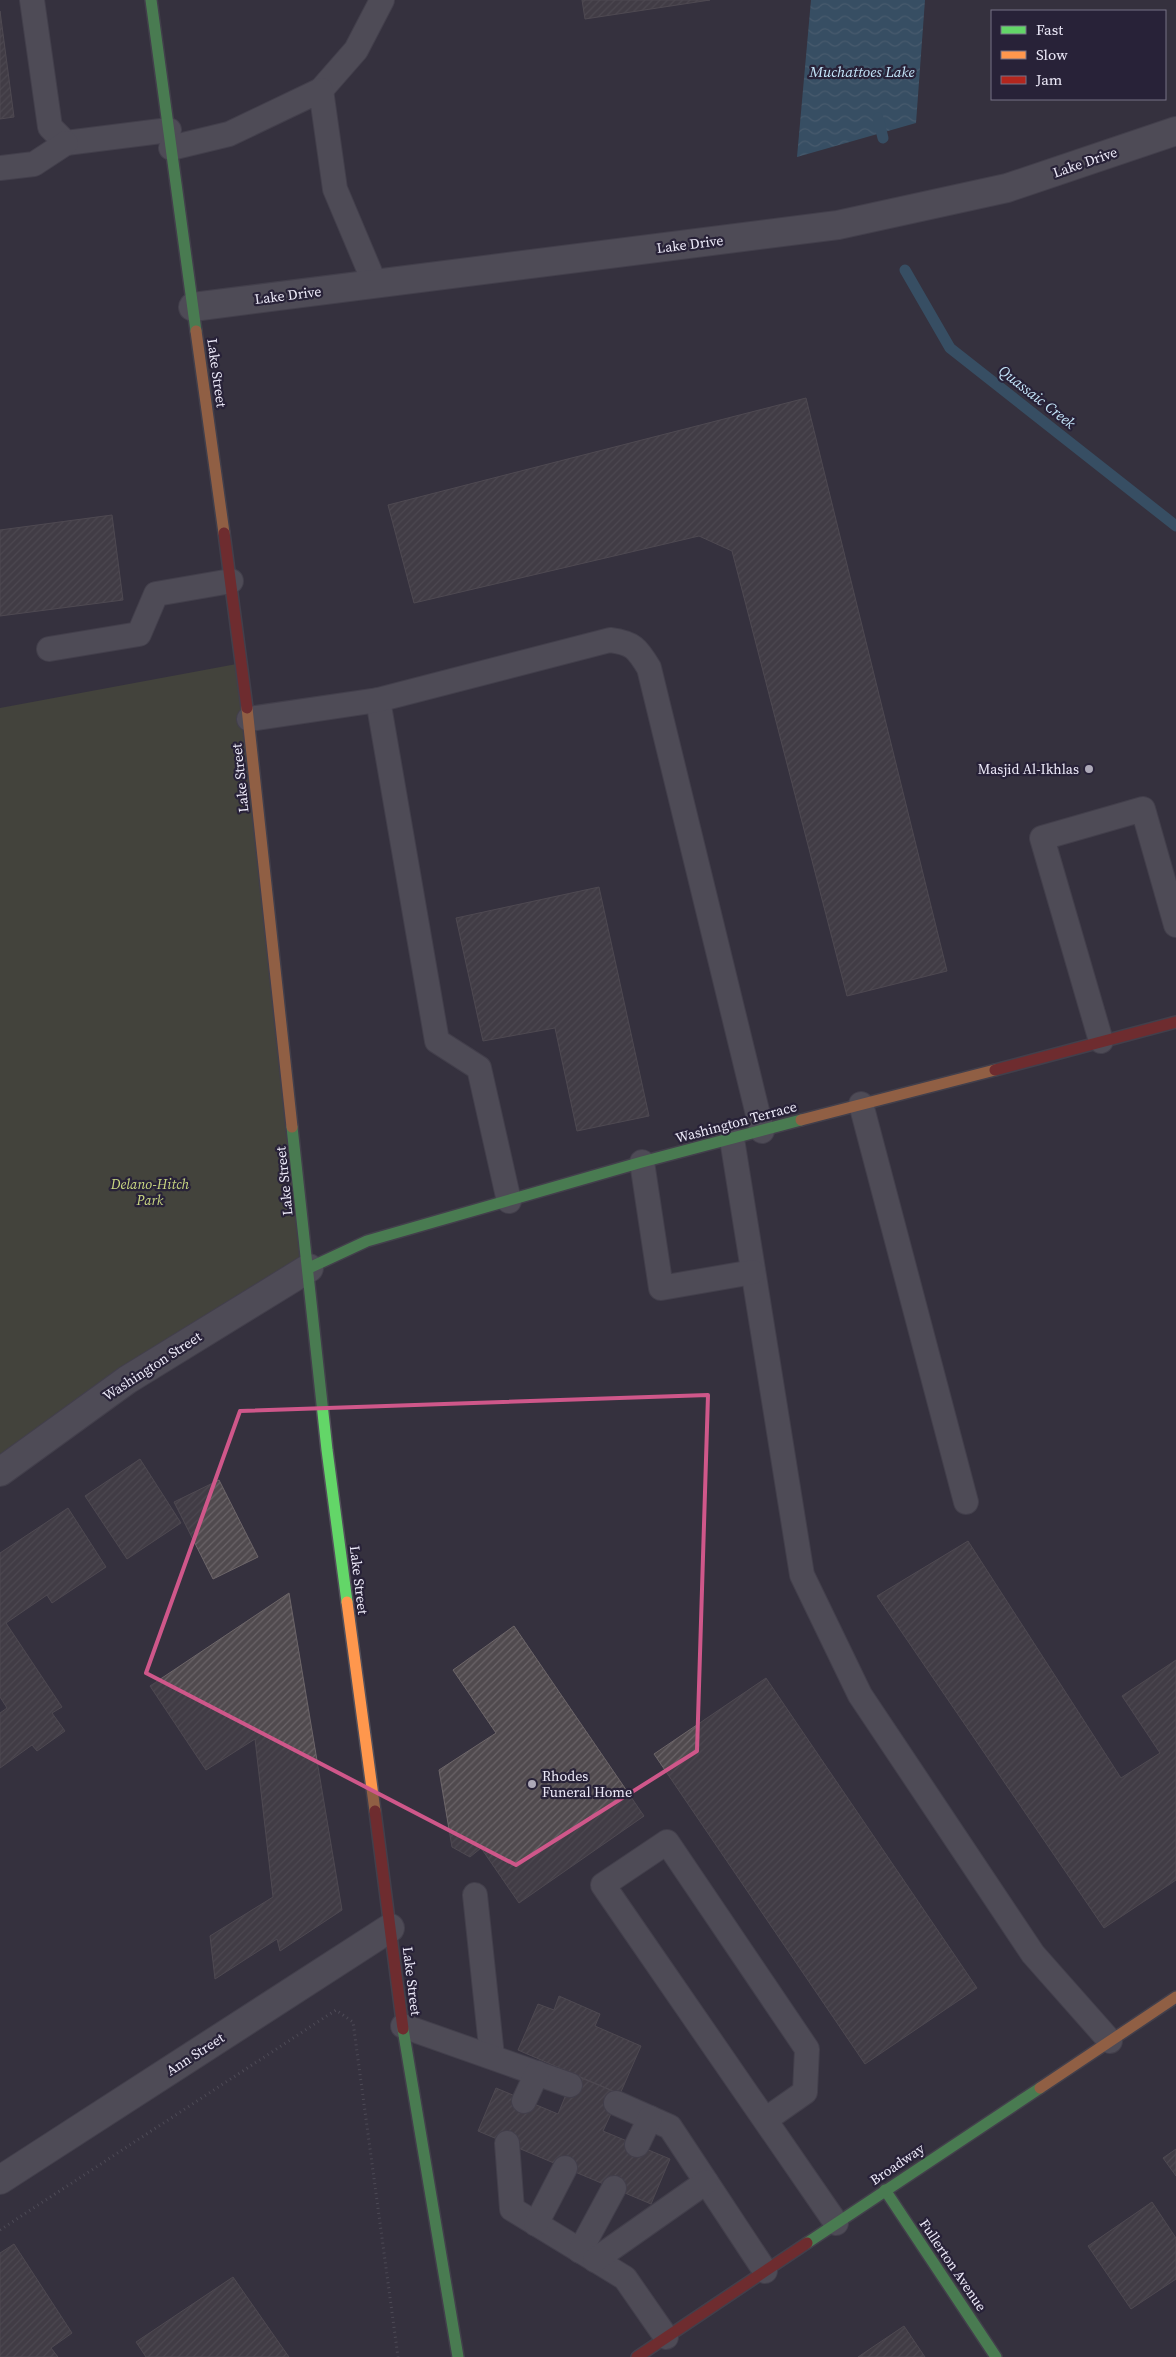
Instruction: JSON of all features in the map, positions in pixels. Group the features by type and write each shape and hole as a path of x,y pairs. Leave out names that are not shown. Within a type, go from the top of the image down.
{"main road":[{"name":"Lake Street","path":"151,0 249,719 327,1450 403,2026 458,2357"},
{"name":"Washington Terrace","path":"309,1268 367,1241 509,1202 642,1162 1176,1022"},
{"name":"Broadway","path":"636,2357 1176,1997"},
{"name":"Fullerton Avenue","path":"886,2190 996,2357"}],"street":[{"name":"Lake Drive","path":"193,308 838,225 1008,188 1176,131"},
{"name":"Washington Street","path":"0,1472 127,1380 309,1268"},
{"name":"Ann Street","path":"0,2180 390,1928"}],"lane":[{"path":"32,0 50,126 66,143"},
{"path":"0,168 34,164 66,143 170,139 229,134 321,90 356,50 382,0"},
{"path":"321,90 335,188 376,284"},
{"path":"49,649 139,634 156,594 231,581"},
{"path":"249,719 378,700 610,640 629,643 641,653 650,668 762,1131"},
{"path":"378,700 437,1041 479,1068 509,1202"},
{"path":"1102,1041 1042,838 1142,809 1176,925"},
{"path":"860,1104 966,1502"},
{"path":"732,1139 802,1575 860,1695 1033,1954 1110,2041"},
{"path":"642,1162 661,1288 753,1272"},
{"path":"765,2120 805,2092 807,2048 667,1842 603,1885 836,2223"},
{"path":"475,1895 492,2056"},
{"path":"403,2026 570,2084"},
{"path":"524,2101 537,2073"},
{"path":"616,2102 670,2127 765,2271"},
{"path":"637,2145 650,2118"},
{"path":"507,2143 512,2209 625,2278 666,2337"},
{"path":"536,2224 565,2168"},
{"path":"588,2256 706,2182"},
{"path":"588,2256 614,2188"}],"path":[{"path":"0,2230 336,2010 354,2022 398,2357"}],"highlighted area":[{"path":"708,1395 697,1751 516,1865 146,1673 240,1411"}],"green space":[{"name":"Delano-Hitch Park","path":"242,663 309,1268 0,1476 0,708"}],"water":[{"name":"Muchattoes Lake","path":"811,0 925,0 916,123 797,157"}],"building":[{"path":"582,0 710,0 585,19"},
{"path":"0,11 14,117 0,119"},
{"path":"806,398 947,971 847,996 732,551 699,536 414,603 388,505"},
{"path":"112,515 123,600 0,616 0,530"},
{"path":"599,887 649,1116 577,1131 555,1028 483,1041 456,918"},
{"path":"140,1459 181,1523 127,1559 85,1496"},
{"path":"219,1480 258,1557 213,1579 174,1502"},
{"path":"68,1508 106,1567 52,1603 47,1595 6,1623 62,1707 52,1713 65,1731 37,1751 32,1745 0,1768 0,1713 7,1708 0,1697 0,1553"},
{"path":"968,1541 1121,1778 1160,1753 1122,1696 1176,1660 1176,1880 1104,1928 877,1596"},
{"path":"289,1593 342,1910 280,1951 277,1939 215,1979 210,1936 273,1897 255,1739 206,1770 150,1686"},
{"path":"514,1626 644,1816 519,1903 481,1848 470,1857 452,1847 439,1770 496,1733 453,1670"},
{"path":"766,1678 977,1988 865,2064 654,1754"},
{"path":"559,1996 600,2014 595,2026 641,2046 620,2094 518,2050 538,2004 554,2010"},
{"path":"574,2075 620,2094 603,2131 670,2159 651,2204 478,2131 496,2088 558,2114"},
{"path":"1176,2149 1176,2176 1163,2158"},
{"path":"1152,2202 1176,2238 1176,2279 1131,2309 1088,2246"},
{"path":"14,2244 72,2333 51,2348 58,2357 0,2357 0,2253"},
{"path":"233,2277 289,2357 146,2357 136,2342"},
{"path":"904,2326 925,2357 858,2357"}],"waterway":[{"name":"Quassaic Creek","path":"878,118 883,138"},
{"name":"Quassaic Creek","path":"905,270 950,348 1176,526"}],"traffic: fast":[{"path":"151,0 196,331"},
{"path":"309,1268 367,1241 642,1162 801,1120"},
{"path":"292,1127 327,1450 347,1602"},
{"path":"403,2029 458,2357"},
{"path":"807,2243 1040,2088"},
{"path":"885,2190 996,2357"}],"traffic: slow":[{"path":"196,331 224,533"},
{"path":"247,708 292,1127"},
{"path":"801,1120 995,1070"},
{"path":"347,1602 375,1811"},
{"path":"1040,2088 1176,1997"}],"traffic: jam":[{"path":"224,533 247,708"},
{"path":"995,1070 1176,1022"},
{"path":"375,1811 403,2029"},
{"path":"637,2357 807,2243"}],"place":[{"name":"Masjid Al-Ikhlas","path":"1089,769"},
{"name":"Rhodes Funeral Home","path":"532,1784"}]}
